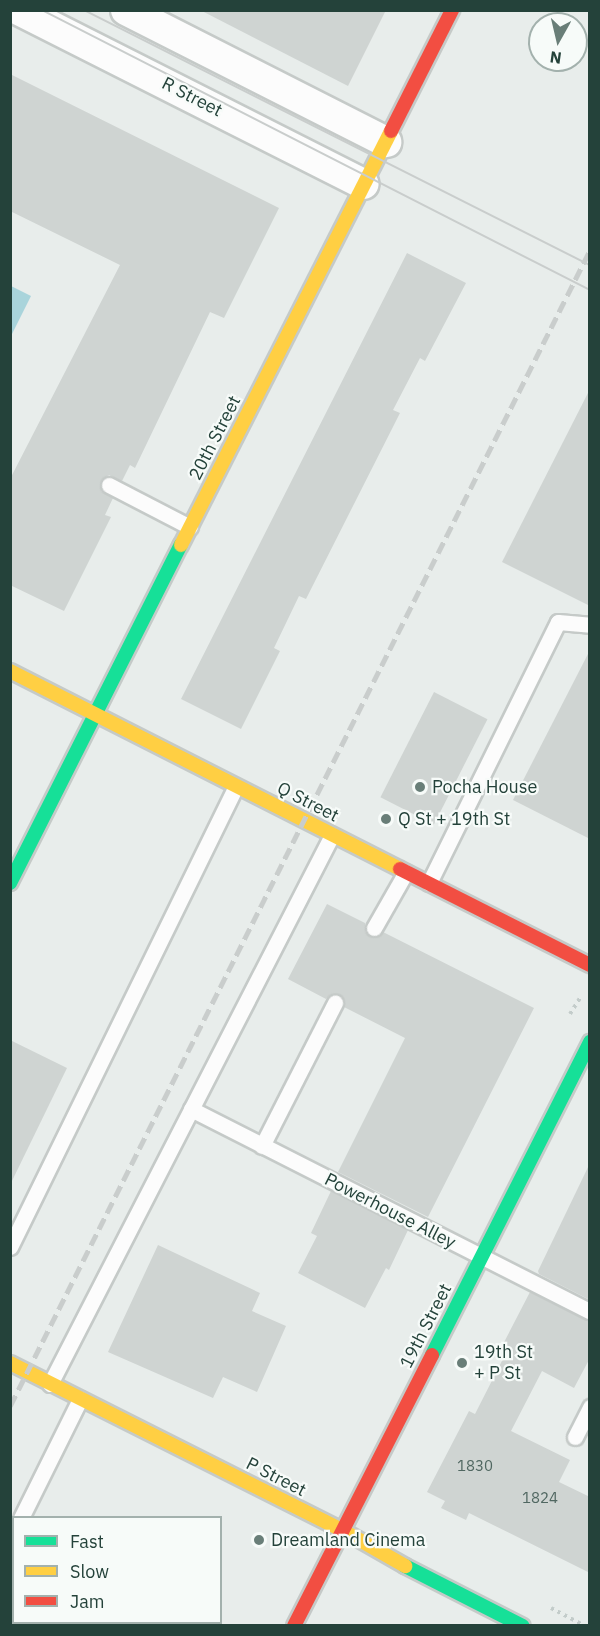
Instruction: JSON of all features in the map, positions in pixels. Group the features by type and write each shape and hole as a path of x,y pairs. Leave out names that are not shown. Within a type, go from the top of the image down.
{"main road":[{"name":"20th Street","path":"10,883 452,10"},
{"name":"Q Street","path":"10,671 590,965"},
{"name":"19th Street","path":"294,1626 590,1042"},
{"name":"P Street","path":"10,1363 342,1530 523,1626"}],"street":[{"name":"R Street","path":"19,10 364,184"},
{"path":"126,10 386,142"}],"lane":[{"path":"109,485 190,527"},
{"path":"429,883 558,622 590,625"},
{"path":"10,1247 236,786"},
{"path":"50,1384 332,835"},
{"path":"374,928 406,872"},
{"path":"262,1146 335,1003"},
{"name":"Powerhouse Alley","path":"192,1109 590,1311"},
{"path":"22,1516 80,1399"},
{"path":"575,1437 590,1407"}],"water":[{"path":"11,286 31,296 11,336"}],"building":[{"path":"200,10 386,10 348,86"},
{"path":"10,74 279,208 224,318 210,312 135,468 130,465 122,481 109,475 101,480 101,491 113,498 105,515 111,517 64,611 10,585 10,479 120,265 10,211"},
{"path":"407,253 466,283 425,361 420,358 393,410 400,413 306,599 299,596 274,648 280,651 241,729 181,699"},
{"path":"590,389 590,606 502,562"},
{"path":"590,650 590,839 513,800"},
{"path":"434,692 487,719 434,824 380,797"},
{"path":"327,904 365,923 365,932 370,937 378,937 383,932 534,1008 428,1217 338,1172 405,1038 344,1007 343,998 339,994 330,995 326,999 288,979"},
{"path":"10,1040 67,1068 10,1185"},
{"path":"590,1163 590,1300 539,1274 538,1271"},
{"path":"331,1191 408,1230 389,1270 386,1268 365,1308 298,1273 317,1236 311,1233"},
{"path":"158,1245 260,1293 252,1311 286,1326 257,1392 223,1377 213,1398 108,1352"},
{"path":"530,1292 590,1321 590,1358 574,1388 542,1371 511,1431 570,1460 559,1482 590,1497 590,1573 469,1513 466,1520 441,1508 445,1501 427,1492 469,1411 475,1414 506,1353 500,1350"}],"tram line":[{"path":"42,10 590,290"},
{"path":"84,10 590,265"}],"railway":[{"path":"10,1406 590,250"}],"traffic: fast":[{"path":"10,883 181,545"},
{"path":"432,1355 590,1042"},
{"path":"405,1566 523,1626"}],"traffic: slow":[{"path":"181,545 391,131"},
{"path":"10,671 400,869"},
{"path":"10,1363 342,1530 405,1566"}],"traffic: jam":[{"path":"391,131 452,10"},
{"path":"400,869 590,965"},
{"path":"294,1626 432,1355"}],"place":[{"name":"Pocha House","path":"420,787"},
{"name":"Q St + 19th St","path":"386,819"},
{"name":"19th St + P St","path":"462,1363"},
{"name":"Dreamland Cinema","path":"259,1540"}]}
